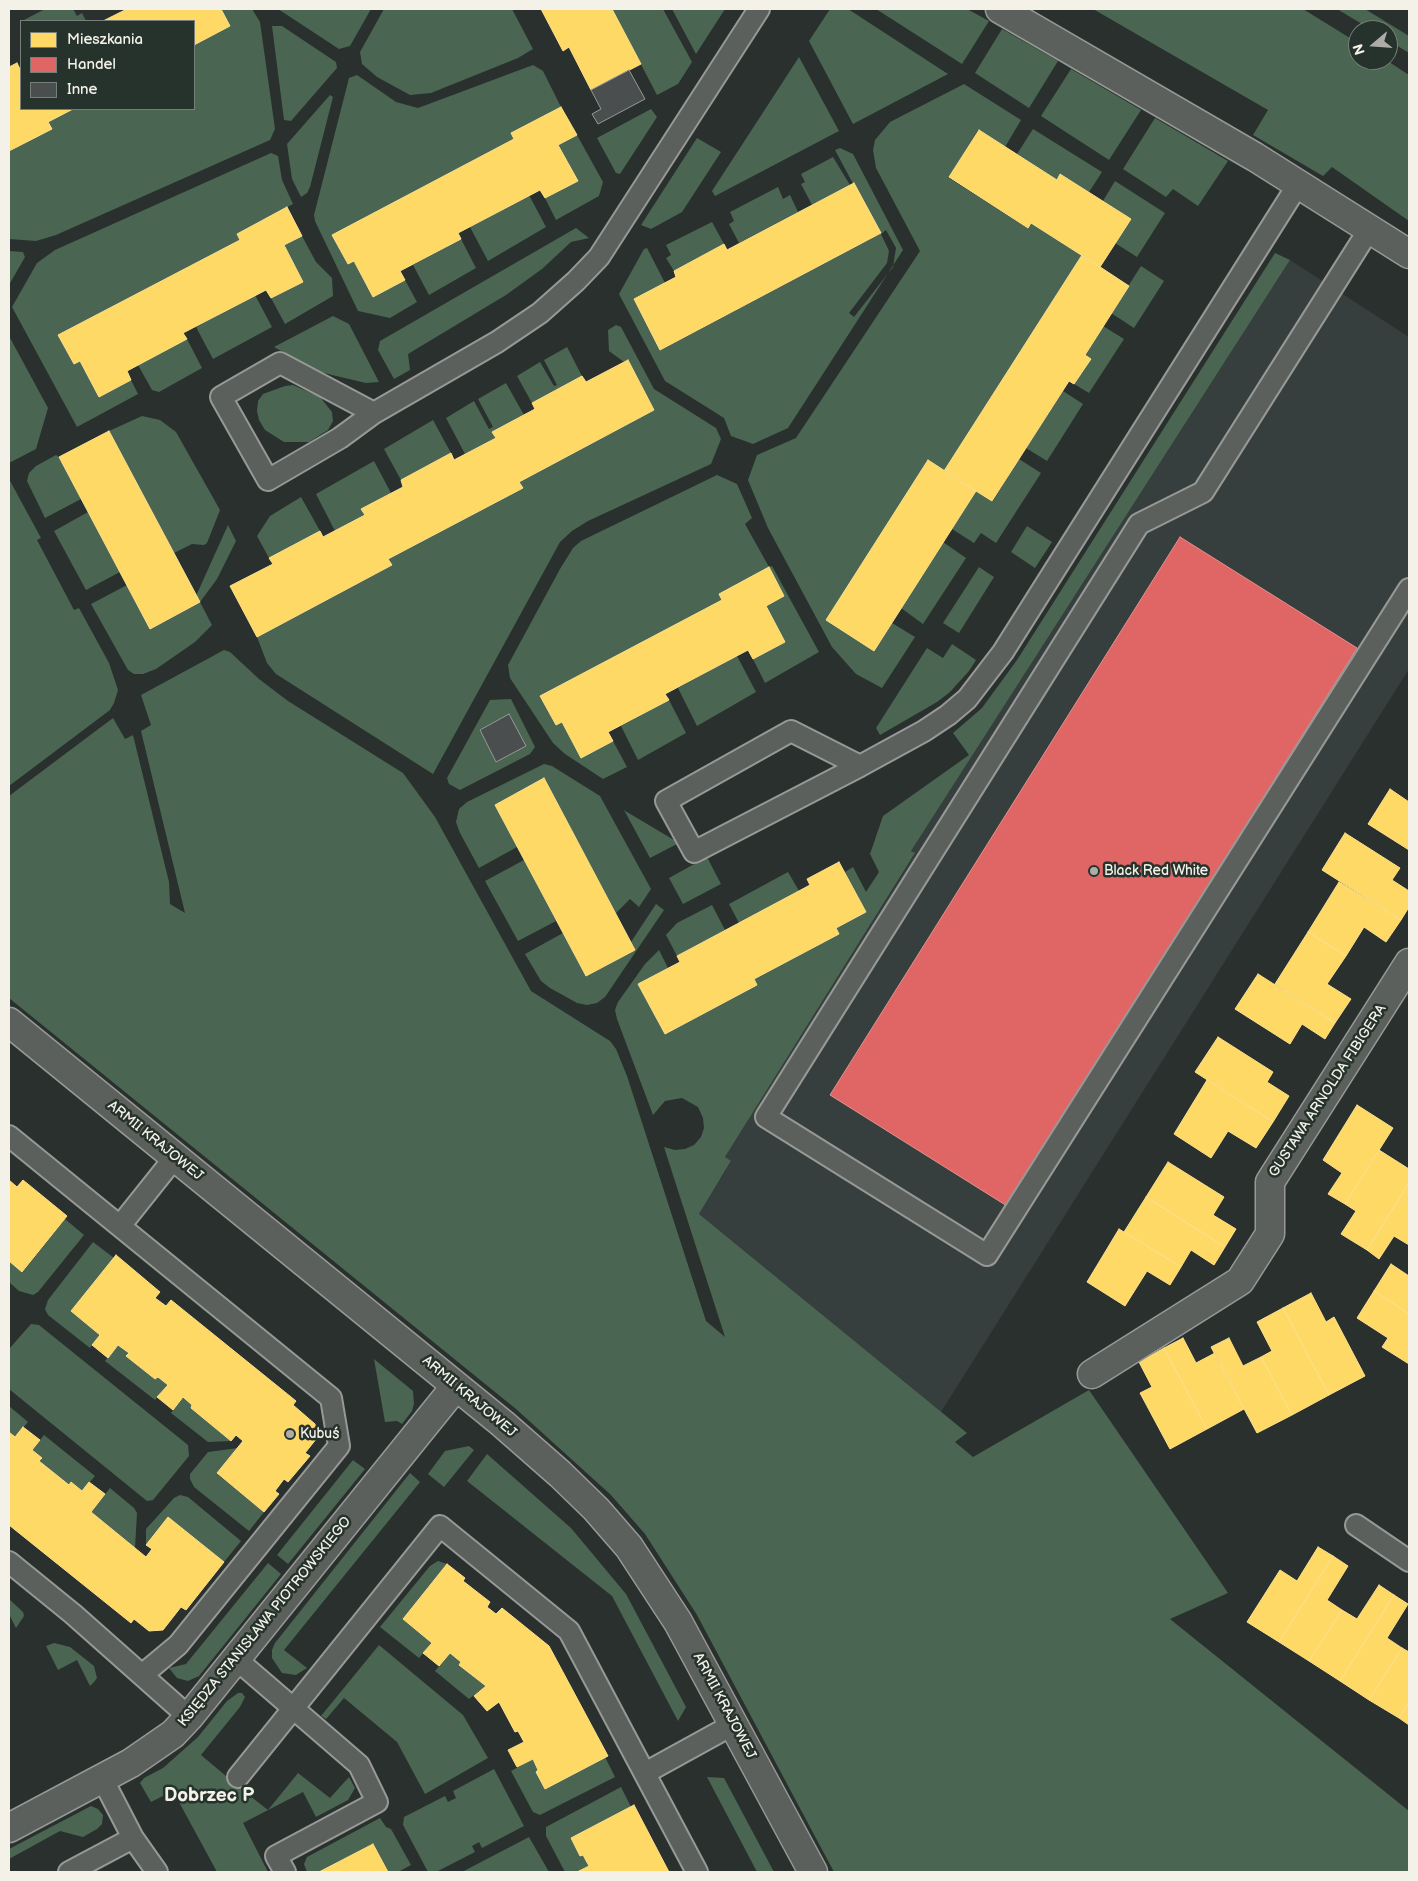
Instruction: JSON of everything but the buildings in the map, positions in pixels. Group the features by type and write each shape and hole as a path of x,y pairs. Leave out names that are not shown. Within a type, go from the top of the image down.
{"street":[{"path":"1000,9 1299,183 1409,254"},
{"name":"GUSTAWA ARNOLDA FIBIGERA","path":"1092,1374 1240,1281 1270,1234 1270,1182 1409,963"},
{"name":"ARMII KRAJOWEJ","path":"9,1022 456,1386 560,1474 596,1509 629,1547 678,1622 813,1872"},
{"name":"KSIĘDZA STANISŁAWA PIOTROWSKIEGO","path":"9,1828 152,1750 173,1734 189,1717 456,1386"}],"lane":[{"path":"374,413 280,363 221,396 268,480 340,438 374,413 496,342 540,313 576,282 600,256 759,9"},
{"path":"860,766 791,731 666,801 694,852 860,766 948,715 967,699 985,677 1299,183"},
{"path":"1370,228 1203,492 1139,524 766,1117 987,1255 1409,589"},
{"path":"9,1136 331,1398 339,1446 178,1645 142,1675"},
{"path":"120,1226 175,1157"},
{"path":"1356,1525 1409,1561"},
{"path":"238,1777 440,1526 569,1631 697,1872"},
{"path":"9,1562 189,1717"},
{"path":"236,1659 359,1765 377,1802 276,1856 285,1872"},
{"path":"645,1773 734,1724"},
{"path":"102,1778 133,1838 157,1872"},
{"path":"69,1872 133,1838"}],"shaded area":[{"path":"1290,260 1409,337 1409,669 941,1412 699,1214 731,1162 725,1157 915,854 911,851"}],"green space":[{"path":"45,9 73,9 77,16 82,13 86,20 24,20"},
{"path":"221,9 252,9 260,22 275,129 270,140 56,235 36,241 9,239 9,151 51,129 48,122 71,110 195,110 195,44 230,26"},
{"path":"278,9 371,9 350,46 339,49"},
{"path":"384,9 512,9 533,49 518,58 431,93 410,95 377,77 362,64 360,52"},
{"path":"612,9 663,9 692,62 678,84 657,95"},
{"path":"672,9 725,9 696,54"},
{"path":"830,9 848,9 948,74 853,124 809,41"},
{"path":"876,9 967,9 989,21 962,64"},
{"path":"1093,9 1303,9 1348,37 1348,70 1398,70 1398,68 1409,75 1409,221 1332,167 1323,176 1253,135 1268,110"},
{"path":"1337,9 1365,9 1383,20 1355,20"},
{"path":"272,26 282,26 336,62 337,68 291,121 284,120"},
{"path":"1002,29 1058,61 1029,108 975,73"},
{"path":"1398,29 1409,36 1409,53 1398,46"},
{"path":"799,57 839,131 715,196 712,191"},
{"path":"533,65 543,71 561,107 512,133 514,139 333,235 348,264 354,261 373,297 405,280 417,302 390,318 358,311 315,221 314,215 349,78 357,75 396,102 418,108"},
{"path":"1071,69 1141,110 1109,160 1041,116"},
{"path":"964,84 1021,120 1005,147 978,130 949,178 1027,228 1031,223 1082,255 944,471 928,461 827,620 874,651 892,623 915,637 882,688 856,674 832,647 768,528 748,480 757,455 796,438 920,251 876,168 873,150 875,140 890,122"},
{"path":"330,95 333,97 310,187 307,193 301,197 292,179 287,144"},
{"path":"651,109 657,117 620,174 616,173 597,138"},
{"path":"1155,118 1228,161 1198,206 1173,189 1166,197 1123,169"},
{"path":"1033,129 1102,172 1089,192 1060,174 1057,180 1017,154"},
{"path":"577,135 603,182 599,196 556,220 545,198 577,181 558,145"},
{"path":"697,138 721,152 682,212 651,229 641,225"},
{"path":"840,148 853,154 903,250 893,265 896,248 886,230 881,234 889,251 887,263 849,313 854,317 887,274 788,428 753,444 731,436 724,418 665,381 619,294 644,249 647,248 665,283 634,300 661,350 880,234 835,150"},
{"path":"271,153 278,156 282,180 293,204 237,234 240,240 58,335 74,364 80,361 99,397 131,380 138,394 77,427 12,307 37,263 55,250"},
{"path":"833,157 850,185 812,205 801,184 805,182 801,174"},
{"path":"1115,181 1165,213 1137,257 1115,243 1131,219 1103,201"},
{"path":"778,187 783,199 790,195 798,212 739,243 729,224 734,221 730,212"},
{"path":"529,195 546,227 488,261 470,227"},
{"path":"712,222 724,244 674,271 666,258 671,255 666,245"},
{"path":"576,228 589,238 571,242 542,269 506,295 408,354 410,370 394,379 378,350 380,341"},
{"path":"302,236 316,262 332,278 333,296 285,324 271,298 303,282 284,245"},
{"path":"461,239 476,268 429,295 413,265"},
{"path":"9,251 23,252 25,257 9,285"},
{"path":"1275,253 1290,260 911,851 915,853 725,1157 731,1161 699,1214 967,1433 955,1442 973,1457 1089,1390 1228,1593 1170,1619 1409,1811 1409,1872 834,1872 697,1615 645,1534 611,1495 516,1409 9,998 9,796 113,718 125,739 133,735 169,882 170,904 185,913 141,731 151,725 141,695 224,650 230,652 259,679 288,701 403,773 435,817 531,991 610,1041 616,1049 627,1076 706,1321 725,1337 664,1147 675,1150 685,1149 694,1145 701,1137 704,1128 703,1118 698,1107 682,1098 665,1101 653,1115 617,1019 615,1010 618,1002 645,964 659,950 668,968 638,984 665,1034 757,985 754,979 839,934 836,928 866,912 845,872 853,867 866,892 879,872 870,854 883,816 969,755 953,733 982,708 1017,660"},
{"path":"1141,266 1164,281 1134,328 1111,313"},
{"path":"255,295 272,327 213,359 196,327"},
{"path":"333,316 349,324 379,382 366,383 318,371 274,347"},
{"path":"616,325 621,327 654,389 716,428 721,439 711,464 588,521 572,531 560,542 433,774 276,674 267,663 257,637 391,566 388,559 522,488 519,482 654,410 628,360 624,362 609,351 608,330"},
{"path":"1103,326 1124,339 1089,393 1074,384 1091,359 1085,355"},
{"path":"9,336 48,408 36,449 9,463"},
{"path":"187,339 202,368 159,392 152,390 138,365"},
{"path":"567,347 582,376 532,403 517,376 540,362 554,386 557,385 544,360"},
{"path":"506,383 524,415 493,432 496,438 465,454 446,418 474,401 489,429 493,427 478,399"},
{"path":"293,385 320,397 332,412 333,421 328,430 309,442 284,442 265,430 259,420 257,411 258,401 263,394"},
{"path":"1063,391 1083,404 1047,461 1026,448"},
{"path":"142,416 160,420 176,432 220,510 207,543 204,545 192,544 174,553 109,431"},
{"path":"433,420 451,453 401,480 384,449"},
{"path":"56,455 59,457 81,499 45,518 27,481 29,473 36,466"},
{"path":"1019,459 1041,473 996,543 981,533 974,543 952,529 976,491 993,501"},
{"path":"374,461 391,493 362,509 365,515 335,531 316,494"},
{"path":"717,475 737,484 752,518 745,524 769,567 772,566 819,652 765,683 753,659 785,642 722,600 540,697 556,725 562,722 581,758 613,741 627,767 603,779 565,754 553,743 510,678 508,665 573,548 581,541"},
{"path":"9,479 41,538 37,540 74,610 79,608 109,663 118,690 110,710 9,786"},
{"path":"301,497 320,531 269,558 257,536 270,516"},
{"path":"88,512 120,572 86,590 54,531"},
{"path":"228,525 236,541 217,579 200,602 212,625 195,642 156,669 143,674 134,674 128,670 91,604 127,585 150,629 196,596"},
{"path":"1027,526 1052,542 1035,568 1011,552"},
{"path":"943,542 966,558 923,624 901,608"},
{"path":"979,567 994,577 959,633 943,623"},
{"path":"952,644 976,660 969,671 950,692 937,702 880,735 876,728 927,648 943,658"},
{"path":"737,656 756,692 697,726 678,688"},
{"path":"511,699 535,747 530,754 460,790 449,784 447,778 490,700"},
{"path":"669,700 686,733 638,760 621,726"},
{"path":"544,764 552,766 600,796 651,889 639,907 630,899 616,913 544,778 495,805 517,847 479,868 456,822 459,809 467,802"},
{"path":"624,810 627,812 679,843 650,858"},
{"path":"707,857 721,884 683,904 669,878"},
{"path":"524,860 556,921 518,941 485,881"},
{"path":"788,872 799,891 739,923 729,904"},
{"path":"656,904 664,910 605,997 597,1003 587,1005 577,1003 550,988 541,981 525,954 563,933 586,976 635,950 631,942"},
{"path":"712,905 725,930 677,956 666,935 677,923"},
{"path":"65,1219 84,1235 38,1292 33,1295 19,1291 9,1282 9,1261 23,1272"},
{"path":"93,1242 114,1258 71,1311 100,1335 90,1348 48,1315 45,1309 48,1300"},
{"path":"31,1324 39,1325 188,1445 189,1456 153,1500 147,1501 9,1389 9,1349"},
{"path":"118,1345 129,1353 127,1356 155,1379 158,1377 168,1385 155,1400 105,1361"},
{"path":"374,1359 413,1391 414,1404 412,1411 402,1424 397,1421 385,1422"},
{"path":"183,1397 192,1405 191,1408 231,1441 208,1442 171,1413"},
{"path":"9,1406 28,1422 15,1437 9,1432"},
{"path":"44,1435 95,1476 82,1491 69,1485 39,1461 41,1458 32,1450"},
{"path":"469,1446 474,1450 444,1487 428,1474 445,1451"},
{"path":"238,1448 217,1474 264,1512 249,1531 194,1487 190,1479 190,1474 208,1452"},
{"path":"487,1454 571,1528 626,1594 686,1707 678,1721 612,1596 467,1481"},
{"path":"353,1460 365,1469 288,1564 277,1555"},
{"path":"410,1473 420,1482 284,1650 307,1668 296,1675 282,1673 272,1658 272,1650 275,1643"},
{"path":"110,1488 134,1508 137,1513 135,1548 91,1512"},
{"path":"180,1495 188,1497 241,1541 224,1562 168,1517 146,1545 146,1529 174,1498"},
{"path":"438,1561 447,1564 403,1619 432,1643 419,1658 380,1627 430,1566"},
{"path":"268,1563 281,1574 199,1676 188,1681 177,1678 169,1668 186,1664"},
{"path":"9,1599 23,1612 24,1616 16,1628 9,1614"},
{"path":"54,1643 70,1647 94,1666 97,1678 90,1686 77,1660 58,1670 46,1646"},
{"path":"379,1645 463,1715 488,1758 425,1794 397,1742 344,1698 326,1719 321,1716"},
{"path":"450,1653 461,1662 459,1665 486,1686 469,1699 435,1671"},
{"path":"238,1693 242,1693 245,1697 240,1707 201,1755 245,1792 268,1810 298,1773 330,1798 349,1777 355,1788 348,1800 316,1817 303,1792 243,1823 268,1872 217,1872 173,1791 151,1802 140,1783 144,1778 163,1768 198,1737 227,1701"},
{"path":"605,1757 615,1777 540,1815 533,1812 511,1771 533,1759 538,1770 536,1772 545,1789"},
{"path":"494,1769 524,1826 482,1848 479,1842 472,1846 475,1852 436,1872 428,1872 403,1825 404,1817 445,1796 448,1802 456,1798 453,1791"},
{"path":"707,1777 724,1778 774,1872 757,1872"},
{"path":"621,1787 631,1807 571,1838 580,1856 583,1855 589,1866 577,1872 565,1872 546,1836 546,1827"},
{"path":"91,1806 98,1809 103,1815 102,1824 97,1829 83,1837 60,1831 9,1859 9,1849"},
{"path":"380,1818 386,1827 391,1829 411,1865 398,1872 388,1872 373,1844 319,1872 307,1872 304,1864 307,1857"},
{"path":"529,1837 549,1872 462,1872"}],"place":[{"name":"Black Red White","path":"1094,871"},
{"name":"Kubuś","path":"290,1434"}],"district":[{"name":"Dobrzec P","path":"209,1796"}]}
